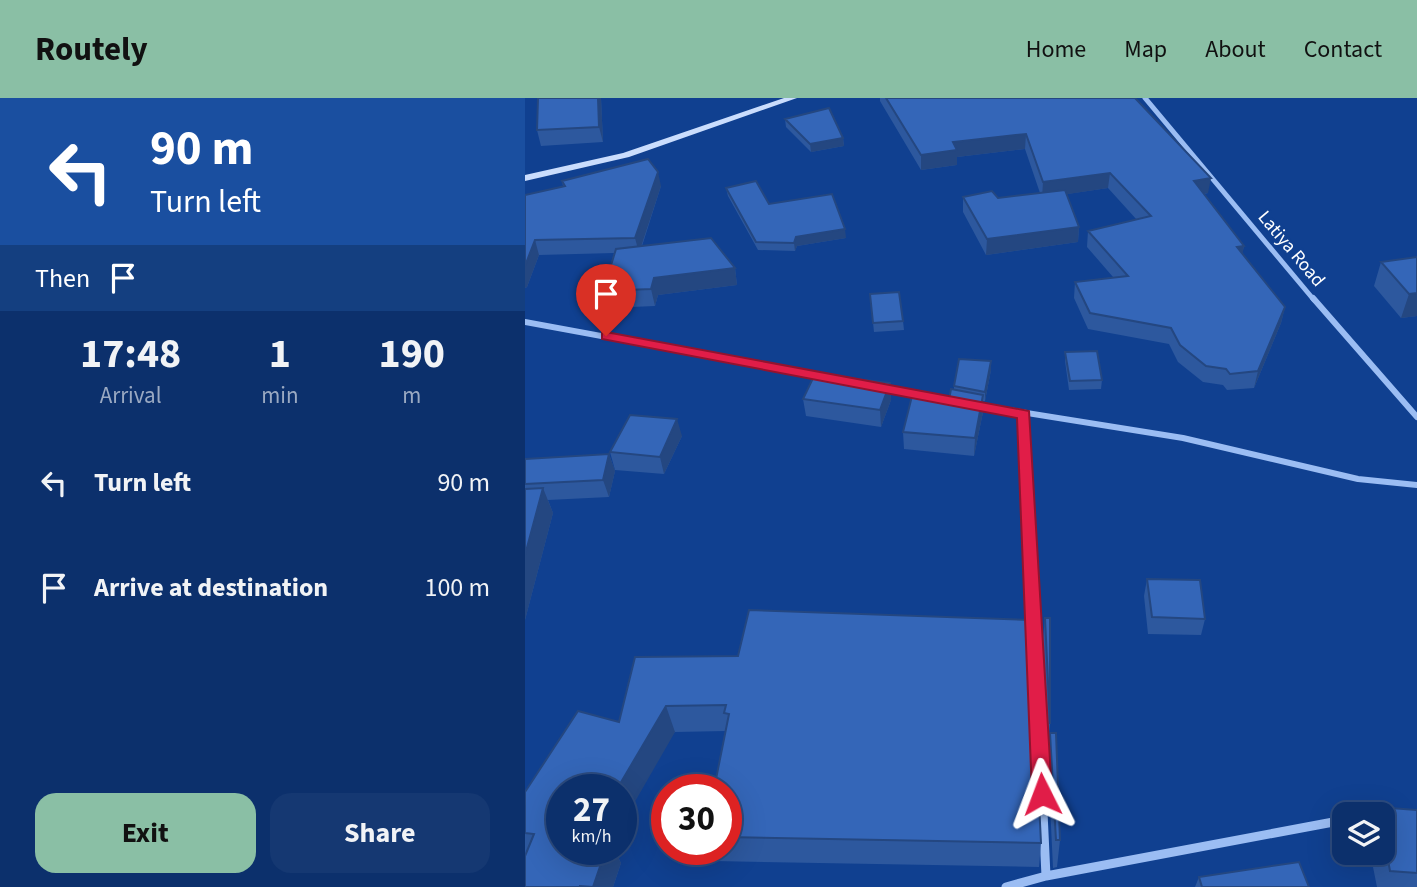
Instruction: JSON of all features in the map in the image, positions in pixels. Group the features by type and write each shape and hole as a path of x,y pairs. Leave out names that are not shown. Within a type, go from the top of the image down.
{"street":[{"path":"525,178 626,155 793,98"},
{"name":"Latiya Road","path":"1145,98 1385,384 1417,417"},
{"path":"525,322 838,379"},
{"path":"878,387 958,402"},
{"path":"971,404 1183,438 1358,479 1417,485"},
{"path":"1024,414 1046,876"},
{"path":"1006,887 1046,876 1332,822"}],"building":[{"path":"538,98 598,98 599,127 537,130"},
{"path":"886,98 1135,98 1211,178 1194,181 1244,246 1237,247 1285,307 1258,371 1230,374 1226,369 1206,366 1180,345 1171,328 1090,313 1075,282 1128,276 1088,231 1151,216 1110,173 1043,182 1026,134 953,142 957,150 921,155"},
{"path":"829,108 843,138 810,144 785,119"},
{"path":"648,159 658,172 635,238 535,240 525,266 525,195 565,186 562,181"},
{"path":"756,181 769,204 832,194 845,229 796,237 794,243 756,242 726,188"},
{"path":"1065,190 1079,227 987,239 963,197 992,191 998,198"},
{"path":"711,238 735,268 654,278 651,289 603,291 616,249"},
{"path":"1417,257 1417,293 1409,294 1381,262"},
{"path":"899,292 903,321 873,323 870,294"},
{"path":"1097,351 1102,380 1070,381 1065,352"},
{"path":"959,359 991,361 985,392 954,386"},
{"path":"815,374 890,383 880,410 803,399"},
{"path":"951,389 983,395 975,438 903,432 912,396 949,400"},
{"path":"630,415 677,419 660,457 610,452"},
{"path":"609,454 603,480 525,484 525,459"},
{"path":"543,488 525,555 525,489"},
{"path":"1147,579 1200,580 1205,619 1152,617"},
{"path":"749,610 1030,620 1041,843 742,837 742,774 717,774 729,714 724,713 726,705 666,706 626,774 546,774 546,865 601,865 593,887 525,887 525,856 534,834 525,833 525,792 578,711 619,722 635,657 738,656"},
{"path":"1045,618 1050,618 1050,724"},
{"path":"1050,733 1056,733 1060,840 1056,840"},
{"path":"1395,808 1417,810 1417,873 1390,871 1389,865 1395,865"},
{"path":"1299,862 1309,887 1202,887 1199,877"}],"route":[{"path":"606,336 1024,414 1042,794"}]}
